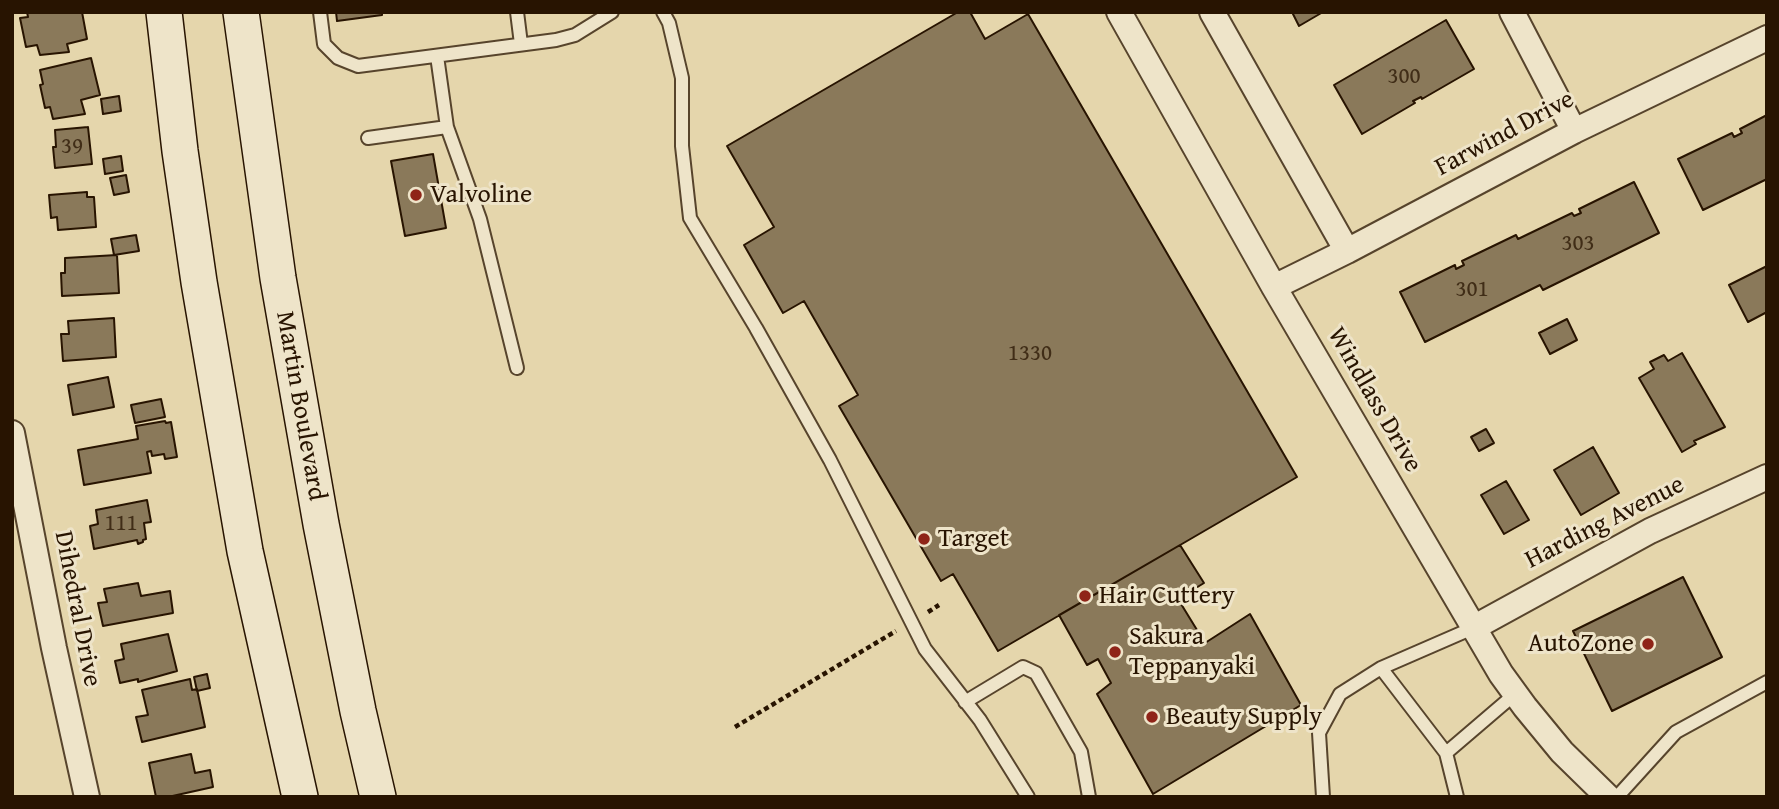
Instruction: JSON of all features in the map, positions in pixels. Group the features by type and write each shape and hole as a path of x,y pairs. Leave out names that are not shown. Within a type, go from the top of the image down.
{"main road":[{"path":"164,12 199,282 245,551 300,797"},
{"name":"Martin Boulevard","path":"241,12 278,278 326,551 378,797"}],"street":[{"name":"Windlass Drive","path":"1118,12 1274,288 1473,628 1515,694 1562,752 1608,797"},
{"path":"1212,12 1347,251"},
{"path":"1512,12 1574,131"},
{"name":"Farwind Drive","path":"1274,288 1574,131 1767,38"},
{"name":"Dihedral Drive","path":"12,433 54,648 87,797"},
{"name":"Harding Avenue","path":"1473,628 1650,531 1767,477"}],"lane":[{"path":"320,12 324,44 338,58 358,66 556,40 575,35 612,12"},
{"path":"517,12 521,44"},
{"path":"663,12 669,23 682,78 682,146 690,218 830,460 925,649 980,720 1028,797"},
{"path":"437,56 447,127 480,219 517,368"},
{"path":"368,138 447,127"},
{"path":"1323,797 1320,733 1340,694 1381,668 1473,628"},
{"path":"965,702 1023,667 1036,673 1081,752 1089,797"},
{"path":"1381,668 1446,753 1457,797"},
{"path":"1617,797 1676,732 1767,682"},
{"path":"1446,753 1515,694"}],"path":[{"path":"735,727 939,605"}],"building":[{"path":"27,12 82,12 87,39 67,44 69,52 40,55 37,45 26,47 20,18 28,17"},
{"path":"336,12 382,12 382,15 337,21"},
{"path":"958,12 970,12 985,39 1028,14 1297,477 998,651 953,574 941,581 839,406 858,395 804,301 783,313 744,245 774,227 727,146"},
{"path":"1292,12 1323,12 1299,26"},
{"path":"1446,20 1474,69 1422,99 1421,97 1413,101 1415,103 1362,134 1334,85"},
{"path":"91,58 100,95 81,100 85,114 53,119 50,107 45,108 40,70"},
{"path":"119,96 121,111 103,114 101,99"},
{"path":"1767,115 1767,179 1703,210 1678,159 1732,133 1734,137 1742,133 1740,129"},
{"path":"88,127 92,164 55,168 55,130"},
{"path":"433,154 446,228 405,236 391,161"},
{"path":"121,156 123,171 105,174 103,159"},
{"path":"126,175 129,192 114,195 110,178"},
{"path":"1634,182 1659,233 1543,290 1540,285 1425,342 1400,292 1455,265 1456,269 1464,265 1462,261 1516,235 1518,239 1572,213 1574,216 1581,213 1579,209"},
{"path":"87,192 87,197 94,197 96,227 58,230 57,217 51,218 49,195"},
{"path":"136,235 139,251 114,255 111,239"},
{"path":"117,255 119,293 62,296 61,273 65,273 65,258"},
{"path":"1767,266 1767,312 1748,322 1729,285"},
{"path":"114,318 116,357 63,361 61,334 69,334 68,321"},
{"path":"1567,319 1577,340 1550,354 1539,333"},
{"path":"1682,353 1725,427 1694,441 1696,444 1682,452 1639,378 1654,369 1650,362 1664,355 1668,361"},
{"path":"108,377 114,407 73,415 68,385"},
{"path":"161,399 165,417 135,423 131,405"},
{"path":"171,422 177,457 165,459 164,454 152,456 151,451 147,452 151,473 84,485 78,450 138,439 136,426"},
{"path":"1486,429 1494,443 1479,451 1471,437"},
{"path":"1593,447 1619,493 1581,515 1554,470"},
{"path":"1506,481 1529,520 1504,534 1481,495"},
{"path":"147,500 151,522 144,523 146,539 143,542 138,544 137,540 94,549 90,526 98,524 96,510"},
{"path":"1180,545 1204,583 1178,599 1205,643 1250,614 1301,705 1153,794 1097,694 1111,683 1098,659 1087,665 1059,615"},
{"name":"AutoZone","path":"1683,577 1722,657 1612,711 1573,631"},
{"path":"138,583 141,596 170,591 173,613 103,626 98,603 107,602 104,589"},
{"path":"168,634 177,671 138,682 138,679 120,683 115,661 124,659 121,644"},
{"path":"207,674 210,688 197,691 194,677"},
{"path":"190,679 192,690 197,689 205,727 142,742 136,717 148,715 142,690"},
{"path":"191,754 195,773 210,770 213,787 156,797 149,763"}],"place":[{"name":"Valvoline","path":"416,195"},
{"name":"Target","path":"924,539"},
{"name":"Hair Cuttery","path":"1085,596"},
{"name":"AutoZone","path":"1648,644"},
{"name":"Sakura Teppanyaki","path":"1115,652"},
{"name":"Beauty Supply","path":"1152,717"}]}
